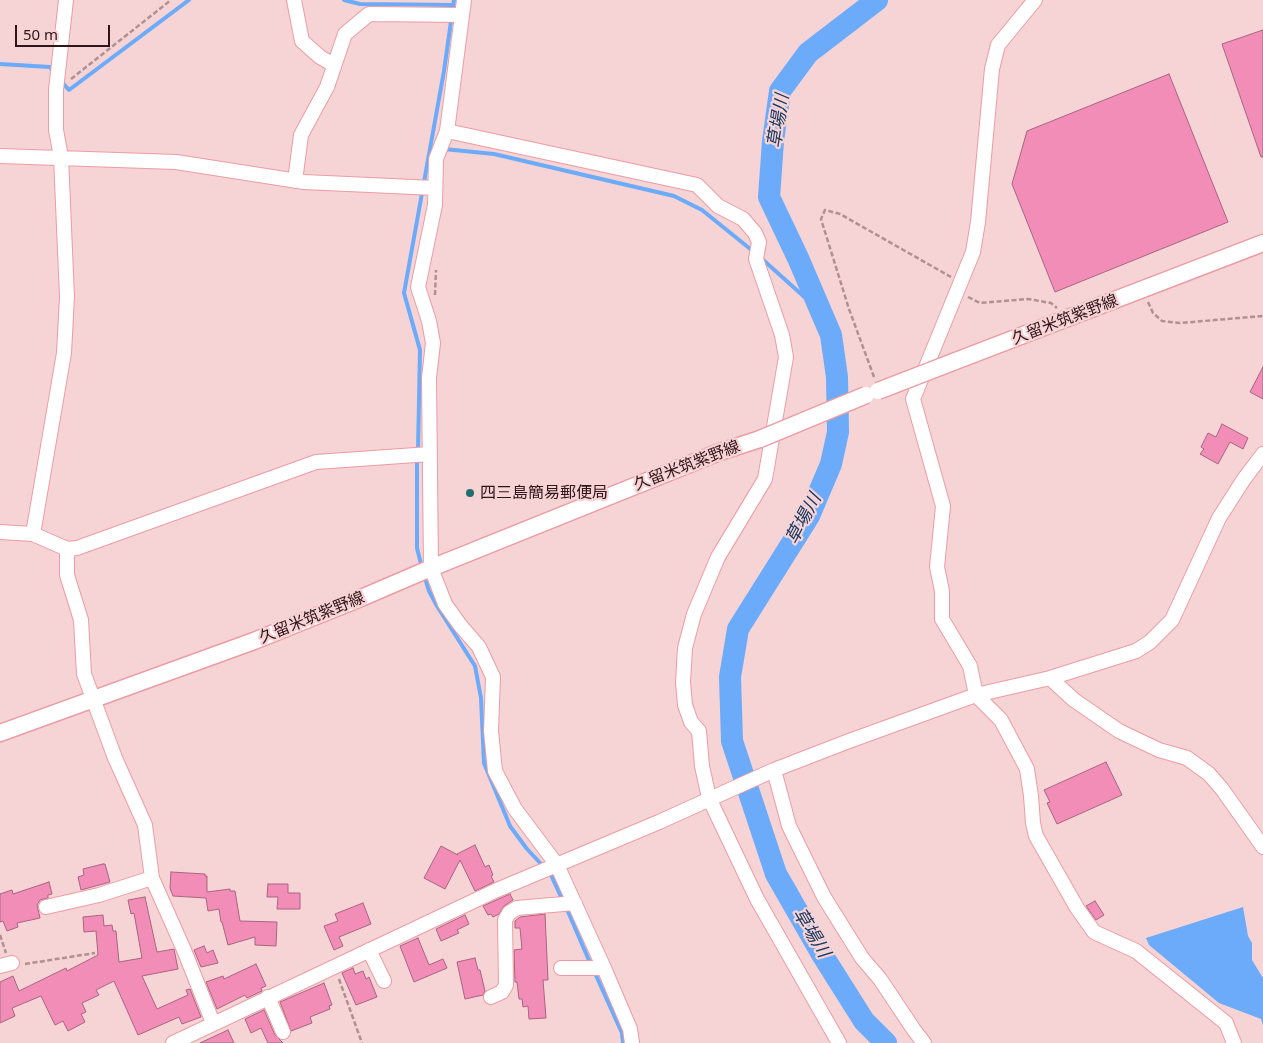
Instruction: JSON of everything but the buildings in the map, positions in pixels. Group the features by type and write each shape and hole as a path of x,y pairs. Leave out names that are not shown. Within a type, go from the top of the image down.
{"main road":[{"name":"久留米筑紫野線","path":"0,733 254,641 717,453 760,439 872,393 1263,243"}],"street":[{"path":"33,534 64,353 67,297 61,158 56,130 56,90 66,0"},
{"path":"294,0 302,41 320,57 334,65"},
{"path":"464,0 446,131 436,159 435,205 418,287 433,343 429,378 431,568 445,604 460,625 479,646 493,676 491,731 495,772 515,809 556,865 576,903 630,1029 632,1043"},
{"path":"1034,0 998,45 992,69 978,222 973,252 913,399 943,506 937,567 942,591 942,619 970,666 976,695 1001,720 1027,769 1036,836 1077,908 1094,932 1136,951 1226,1022 1234,1043"},
{"path":"295,180 301,135 327,87 345,34 369,14 462,15"},
{"path":"446,131 696,185 718,206 743,219 755,233 759,242 756,259 782,335 786,356 772,445 765,479 718,557 694,614 686,648 683,682 685,705 691,722 699,731 702,766 713,797 757,899 839,1043"},
{"path":"0,156 176,162 304,182 435,188"},
{"path":"0,532 33,534 67,549 77,548 316,462 430,454"},
{"path":"173,1043 497,890 659,822 772,771 976,695 1050,678 1136,651 1150,642 1172,620 1219,518 1263,454"},
{"path":"67,549 67,575 80,620 84,674 115,758 146,825 152,878 184,950 213,1023"},
{"path":"1050,678 1074,700 1119,731 1159,750 1187,758 1208,774 1222,789 1263,847"},
{"path":"772,771 789,826 824,897 862,958 880,979 924,1043"},
{"path":"46,907 99,895 152,878"},
{"path":"491,997 502,992 506,985 505,920 509,913 517,908 576,903"},
{"path":"369,950 384,981"},
{"path":"561,968 604,968"},
{"path":"268,997 283,1032"}],"path":[{"path":"56,90 171,0"},
{"path":"872,393 849,309 821,219 825,210 840,214 959,287 980,303 1028,299 1051,303 1070,318"},
{"path":"435,300 436,262"},
{"path":"1143,290 1153,312 1162,321 1180,323 1263,316"},
{"path":"0,935 8,959 6,964 21,965 95,954"},
{"path":"334,966 362,1043"}],"water":[{"path":"1243,907 1248,936 1252,943 1252,960 1263,978 1263,1025 1261,1019 1219,1003 1149,945 1146,938"}],"waterway":[{"path":"61,81 69,90 189,0"},
{"path":"344,0 360,4 453,5"},
{"path":"418,451 420,350 404,293 444,71 454,0"},
{"name":"草場川","path":"877,0 808,53 780,91 773,141 769,197 831,335 837,377 838,432 831,464 809,516 738,629 730,677 732,741 776,874 823,956 864,1021 886,1043"},
{"path":"0,64 50,67 53,72"},
{"path":"444,149 494,154 674,196 702,210 754,252"},
{"path":"761,258 820,311"},
{"path":"417,458 417,548 422,568"},
{"path":"424,575 429,591 437,606 475,666 481,698 484,763 510,826 527,849 543,866"},
{"path":"548,871 563,901"},
{"path":"566,907 591,965"},
{"path":"594,971 622,1033 623,1043"}],"place":[{"name":"四三島簡易郵便局","path":"470,493"}]}
